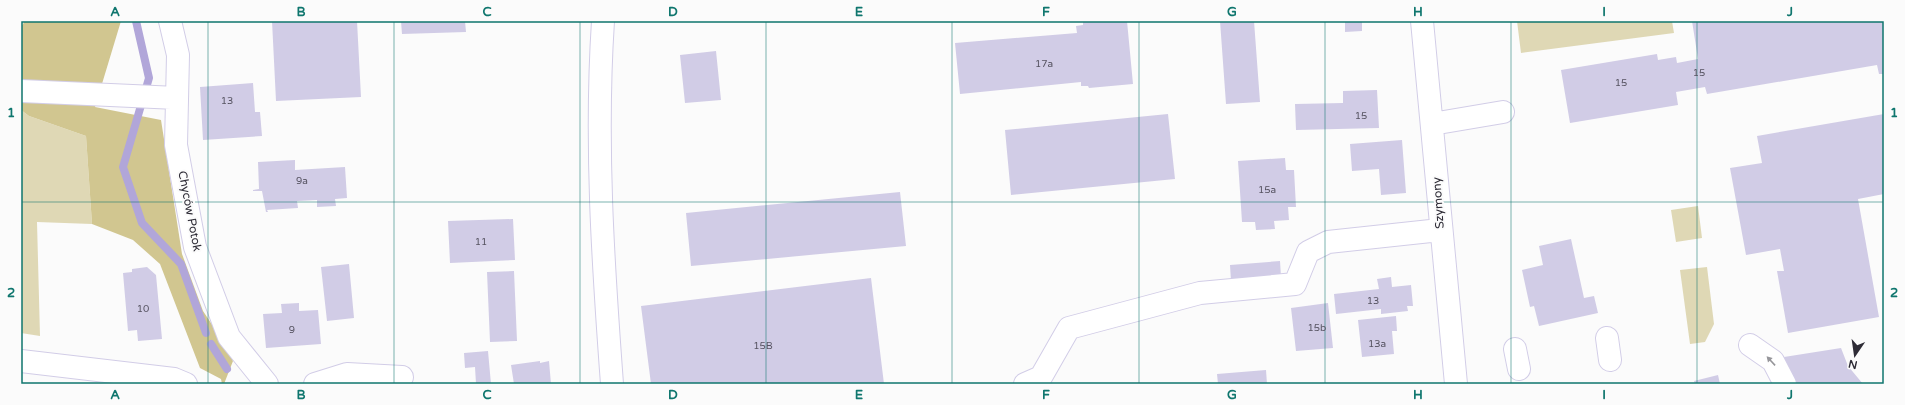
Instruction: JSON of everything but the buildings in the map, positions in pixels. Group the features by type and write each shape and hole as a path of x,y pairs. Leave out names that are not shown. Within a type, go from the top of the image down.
{"street":[{"name":"Chyców Potok","path":"170,21 178,55 171,98 176,145 195,247 217,309 229,337 267,384"},
{"path":"603,21 599,132 600,183 612,384"},
{"name":"Szymony","path":"1422,21 1440,230 1456,384"},
{"path":"21,91 171,98"},
{"path":"1432,124 1503,112"},
{"path":"1025,384 1041,377 1068,328 1200,294 1294,284 1308,252 1328,242 1440,230"},
{"path":"1607,338 1610,360"},
{"path":"1750,345 1773,361 1785,384"},
{"path":"21,361 178,382"},
{"path":"315,384 348,374 402,377"}],"shaded area":[{"path":"25,21 121,21 95,107 161,120 182,254 203,311 225,344 233,361 224,384 222,384 221,379 200,368 160,264 133,240 92,224 86,136 29,116 21,110 21,27"},
{"path":"1517,21 1672,21 1674,33 1521,53"},
{"path":"21,110 29,116 86,136 92,224 37,222 40,336 21,333"},
{"path":"1698,206 1702,238 1676,242 1671,210"},
{"path":"1707,267 1714,324 1705,342 1690,344 1680,270"}],"waterway":[{"name":"Chyców Potok","path":"136,21 149,78 123,167 142,223 181,264 206,333"},
{"name":"Chyców Potok","path":"211,344 227,369"}]}
